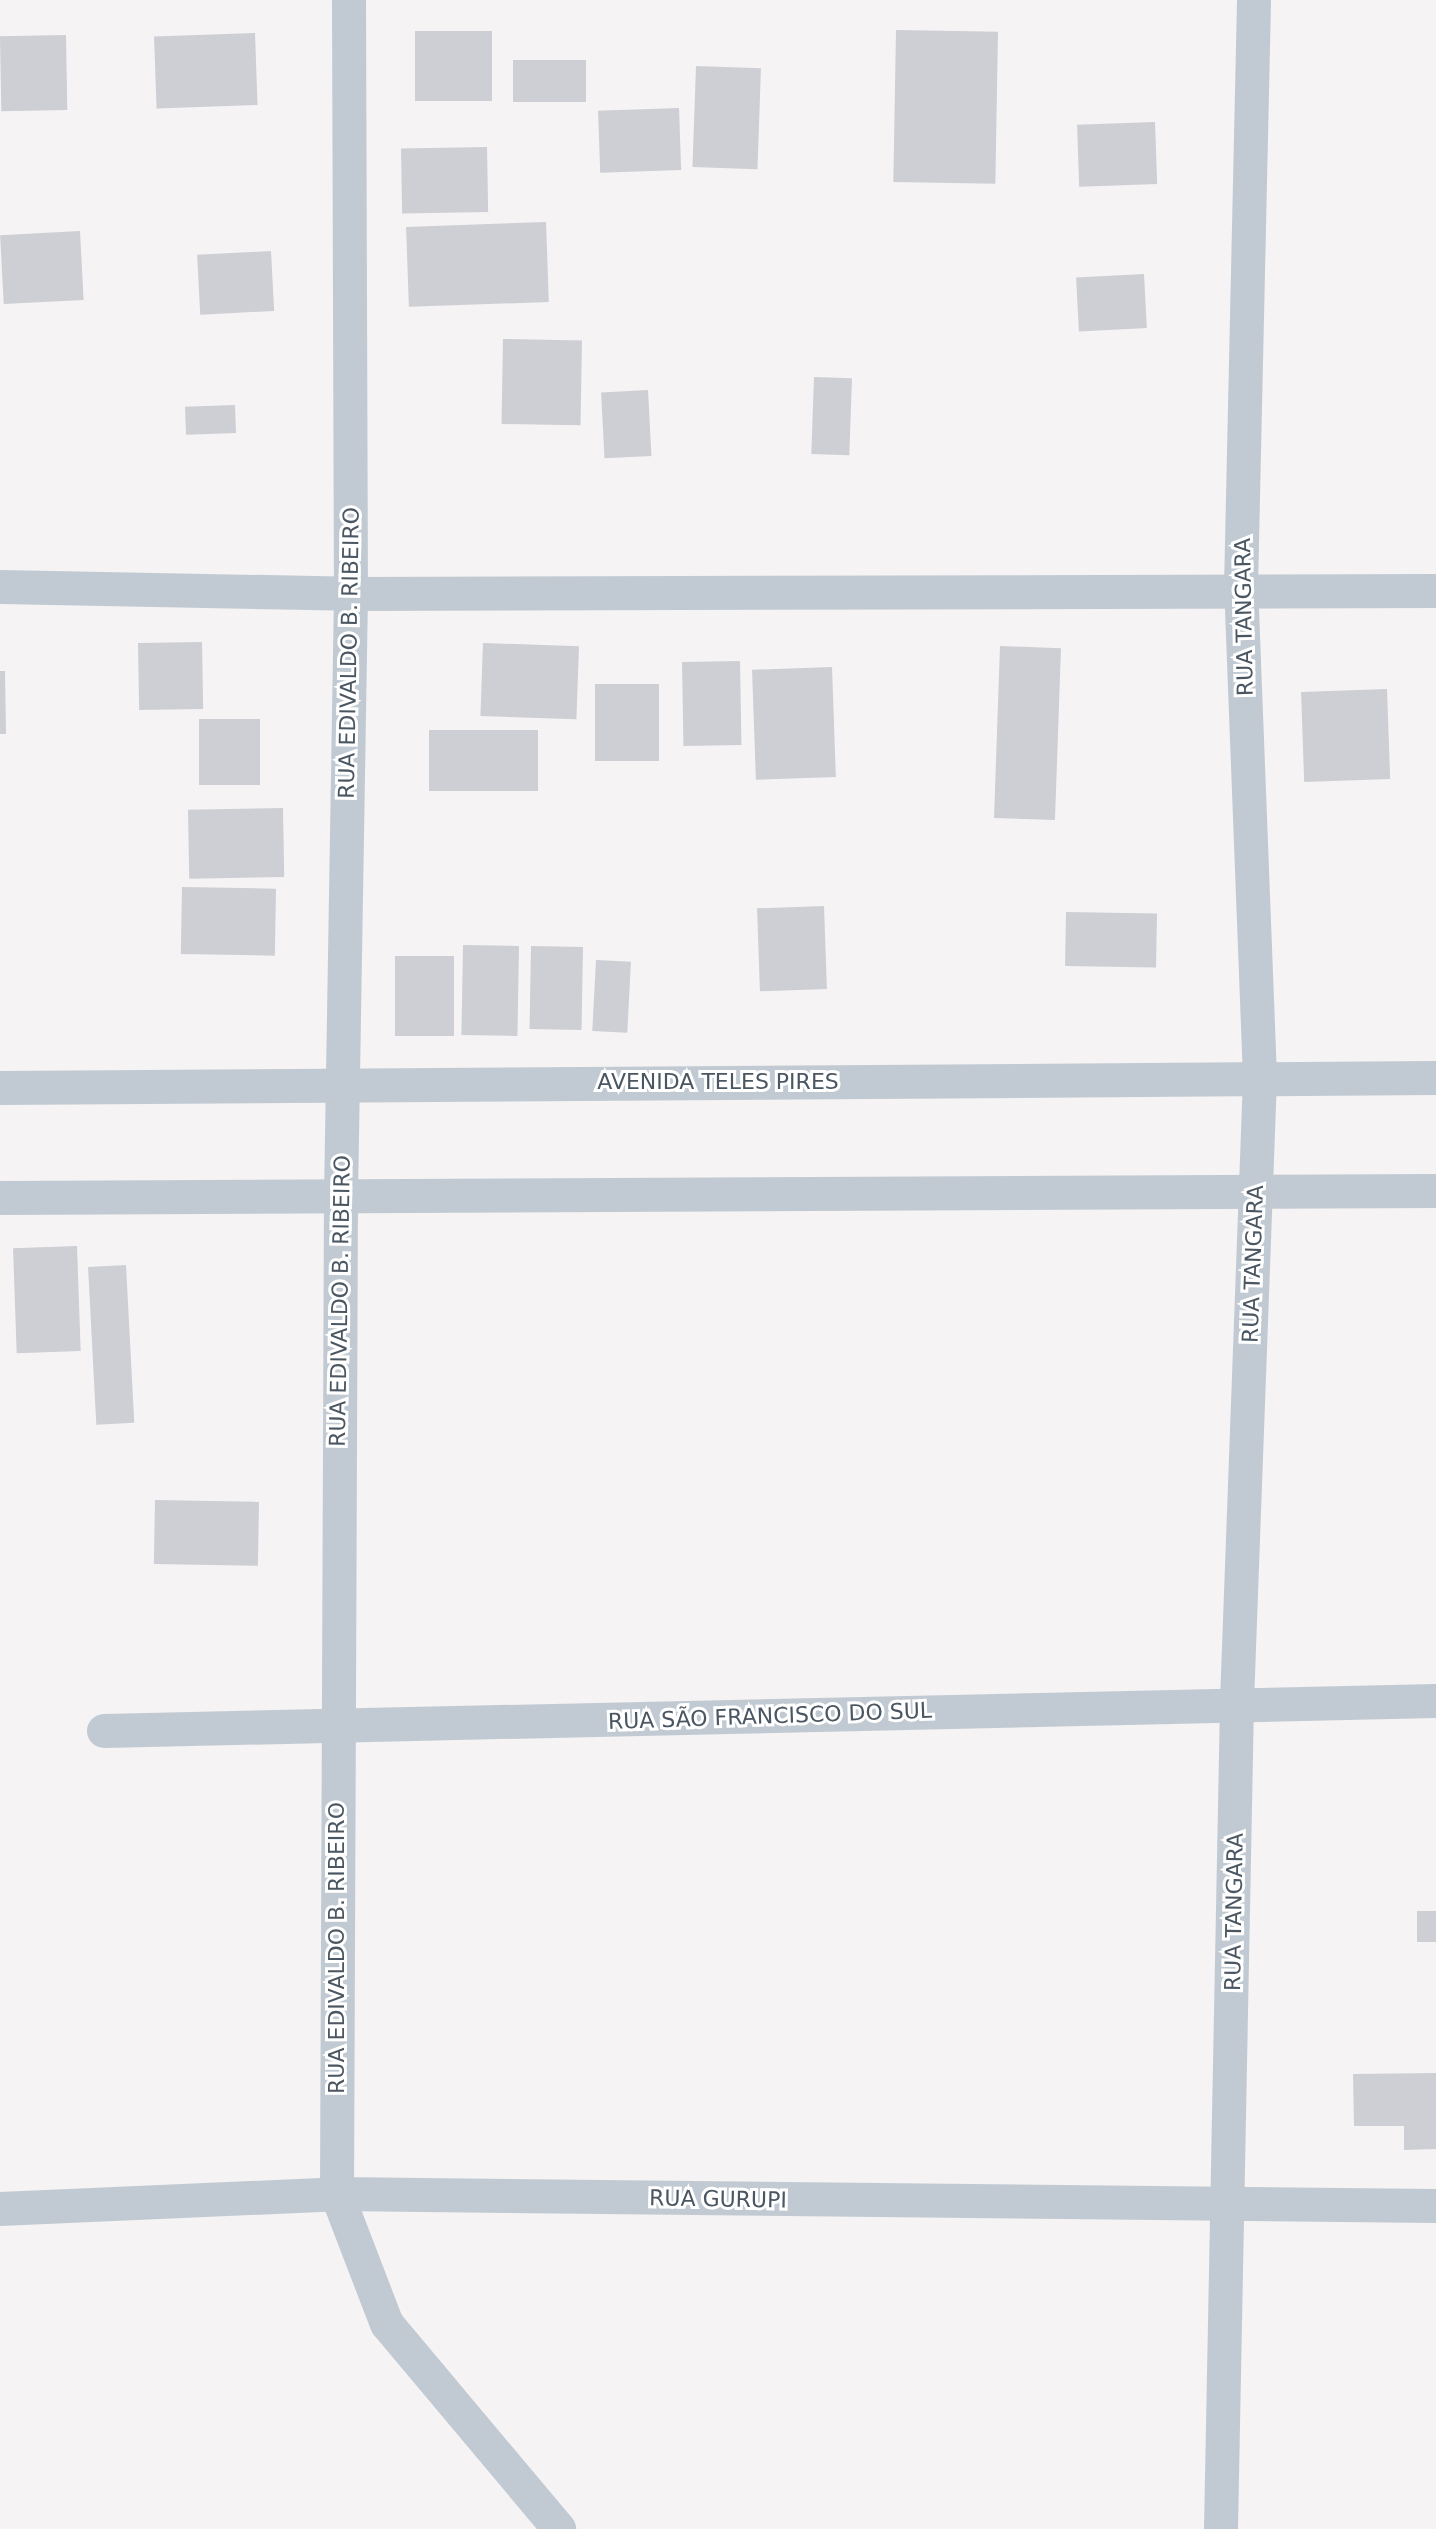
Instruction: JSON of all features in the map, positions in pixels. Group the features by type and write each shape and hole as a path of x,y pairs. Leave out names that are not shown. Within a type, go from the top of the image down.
{"street":[{"name":"RUA EDIVALDO B. RIBEIRO","path":"349,0 351,594 336,1729 337,2194 387,2324 559,2529"},
{"name":"RUA TANGARA","path":"1221,2529 1230,2205 1237,1702 1260,1078 1241,588 1254,0"},
{"path":"0,587 351,594 1241,588 1436,591"},
{"name":"AVENIDA TELES PIRES","path":"0,1088 1436,1078"},
{"path":"0,1198 1436,1191"},
{"name":"RUA SÃO FRANCISCO DO SUL","path":"104,1731 336,1729 1237,1702 1436,1701"},
{"name":"RUA GURUPI","path":"0,2209 337,2194 1436,2206"}],"building":[{"path":"896,30 998,32 995,184 893,182"},
{"path":"415,31 492,31 492,101 415,101"},
{"path":"255,33 258,105 157,108 154,37"},
{"path":"66,35 67,110 1,111 0,36"},
{"path":"513,60 586,60 586,102 513,102"},
{"path":"696,66 761,68 757,169 692,167"},
{"path":"679,108 681,170 600,173 598,111"},
{"path":"1155,122 1157,184 1079,187 1077,125"},
{"path":"487,147 488,212 402,213 401,149"},
{"path":"546,222 549,302 409,307 406,227"},
{"path":"80,231 84,300 4,304 0,235"},
{"path":"271,251 274,311 200,315 197,255"},
{"path":"1144,274 1147,328 1079,331 1076,278"},
{"path":"503,339 582,340 581,425 502,424"},
{"path":"814,377 852,378 849,455 811,454"},
{"path":"648,390 651,456 605,458 601,392"},
{"path":"235,405 236,433 186,435 185,407"},
{"path":"202,642 203,709 139,710 138,643"},
{"path":"483,643 579,646 576,719 480,716"},
{"path":"1000,646 1061,648 1055,820 994,818"},
{"path":"740,661 741,745 683,746 682,662"},
{"path":"832,667 836,777 756,780 752,670"},
{"path":"0,671 5,671 6,734 0,734"},
{"path":"595,684 659,684 659,761 595,761"},
{"path":"1387,689 1390,779 1304,782 1301,692"},
{"path":"199,719 260,719 260,785 199,785"},
{"path":"429,730 538,730 538,791 429,791"},
{"path":"283,808 284,877 189,879 188,810"},
{"path":"182,887 276,889 275,956 181,954"},
{"path":"824,906 827,989 760,991 757,908"},
{"path":"1066,912 1157,914 1156,968 1065,966"},
{"path":"463,945 519,946 517,1036 461,1035"},
{"path":"531,946 583,947 582,1030 530,1029"},
{"path":"395,956 454,956 454,1036 395,1036"},
{"path":"596,960 631,962 627,1033 592,1031"},
{"path":"77,1246 81,1351 17,1353 13,1248"},
{"path":"126,1265 134,1423 96,1425 88,1267"},
{"path":"155,1500 259,1502 258,1566 154,1564"},
{"path":"1417,1911 1436,1911 1436,1942 1417,1942"},
{"path":"1436,2073 1436,2149 1404,2150 1404,2126 1354,2126 1353,2074"}]}
